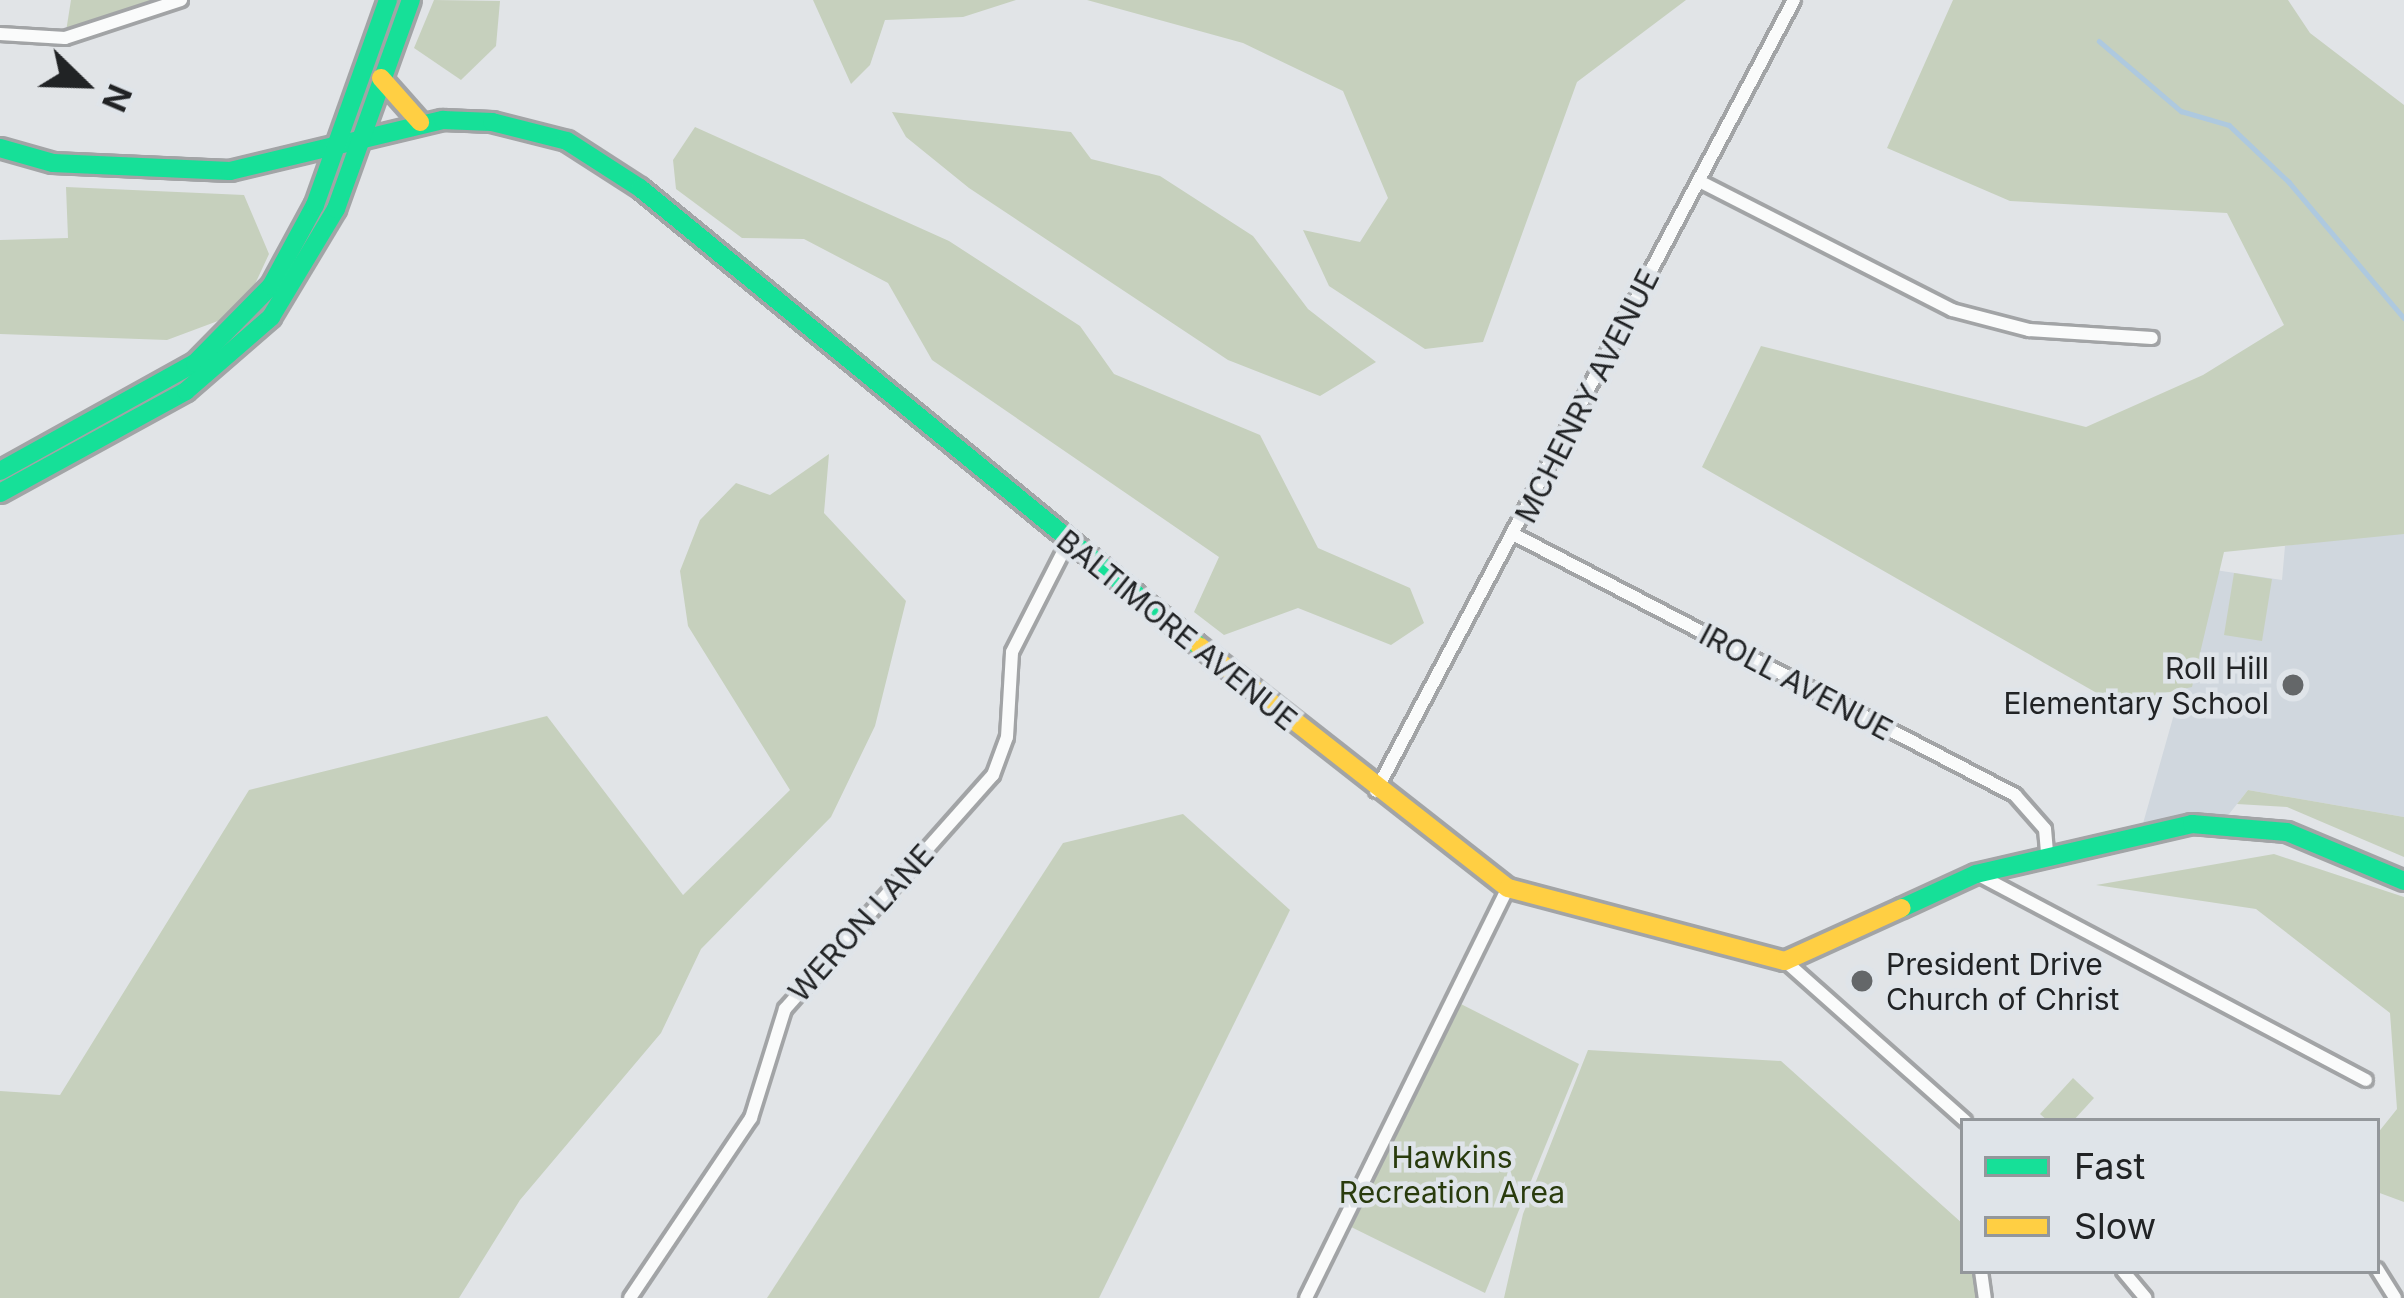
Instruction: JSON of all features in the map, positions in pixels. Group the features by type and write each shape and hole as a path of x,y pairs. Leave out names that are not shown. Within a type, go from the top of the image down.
{"street":[{"path":"0,34 65,38 153,16 181,0"},
{"path":"0,471 161,385 225,338 295,252 388,0"},
{"path":"0,494 186,391 247,342 316,252 411,0"},
{"name":"MCHENRY AVENUE","path":"1376,791 1794,0"},
{"path":"381,78 420,122"},
{"name":"BALTIMORE AVENUE","path":"0,148 53,163 230,171 420,122 504,124 593,155 1376,791 1508,888 1785,961"},
{"path":"1699,181 1952,310 2029,330 2152,338"},
{"name":"IROLL AVENUE","path":"1515,535 2015,795 2045,829 2047,854"},
{"name":"WERON LANE","path":"630,1298 751,1118 785,1009 993,775 1007,737 1012,652 1068,542"},
{"path":"1962,1118 1785,961 1976,874 2047,854 2222,823 2308,839 2404,881"},
{"path":"1976,874 2366,1080"},
{"path":"1306,1298 1508,888"},
{"path":"2126,1274 2146,1298"}],"shaded area":[{"name":"Roll Hill Elementary School","path":"2377,532 2404,534 2404,817 2248,790 2222,823 2140,834 2215,570 2282,580 2285,546"}],"green space":[{"path":"71,0 181,0 65,38"},
{"path":"434,0 500,1 496,46 461,80 414,48"},
{"path":"813,0 1016,0 963,17 885,20 870,65 851,84"},
{"path":"1087,0 1686,0 1577,82 1483,342 1425,349 1329,286 1303,230 1360,242 1388,198 1343,91 1243,43"},
{"path":"1953,0 2288,0 2310,33 2404,105 2404,534 2224,552 2192,687 2116,704 1702,467 1761,346 2086,427 2203,375 2284,325 2227,213 2010,201 1887,148"},
{"path":"892,112 1071,132 1091,159 1160,176 1253,236 1308,309 1376,362 1320,396 1228,360 969,188 906,137"},
{"path":"695,127 949,241 1080,326 1114,374 1260,435 1318,548 1410,588 1424,623 1391,645 1298,608 1224,635 1194,612 1219,557 932,360 888,283 804,239 742,238 676,189 673,160"},
{"path":"66,187 244,195 269,254 242,312 167,340 0,334 0,240 68,238"},
{"path":"829,454 824,513 906,601 875,726 831,817 701,949 661,1033 520,1200 459,1298 0,1298 0,1091 60,1095 249,790 547,716 683,895 790,790 688,626 680,571 700,520 736,483 770,495"},
{"path":"2234,573 2272,579 2262,641 2224,635"},
{"path":"2248,790 2404,817 2404,857 2287,807 2237,804"},
{"path":"1183,814 1290,910 1099,1298 767,1298 1063,843"},
{"path":"2274,854 2404,897 2404,1202 2380,1193 2380,1130 2397,1109 2390,1013 2256,909 2096,885"},
{"name":"Hawkins Recreation Area","path":"1453,1000 1579,1064 1485,1293 1343,1223"},
{"path":"1588,1050 1781,1061 1960,1221 1960,1274 1981,1274 1985,1298 1504,1298 1523,1214"},
{"path":"2073,1078 2094,1098 2076,1118 2040,1114"}],"waterway":[{"path":"2099,41 2181,111 2229,125 2289,182 2404,318"}],"traffic: fast":[{"path":"0,471 195,363 271,286 315,205 388,0"},
{"path":"0,493 186,391 271,317 336,209 411,0"},
{"path":"0,148 53,163 230,171 443,120 492,122 567,141 640,188 1199,646"},
{"path":"1902,908 1976,874 2192,824 2287,832 2404,881"}],"traffic: slow":[{"path":"381,78 420,122"},
{"path":"1199,646 1508,888 1785,961 1902,908"}],"place":[{"name":"Roll Hill Elementary School","path":"2293,685"},
{"name":"President Drive Church of Christ","path":"1862,981"}]}
